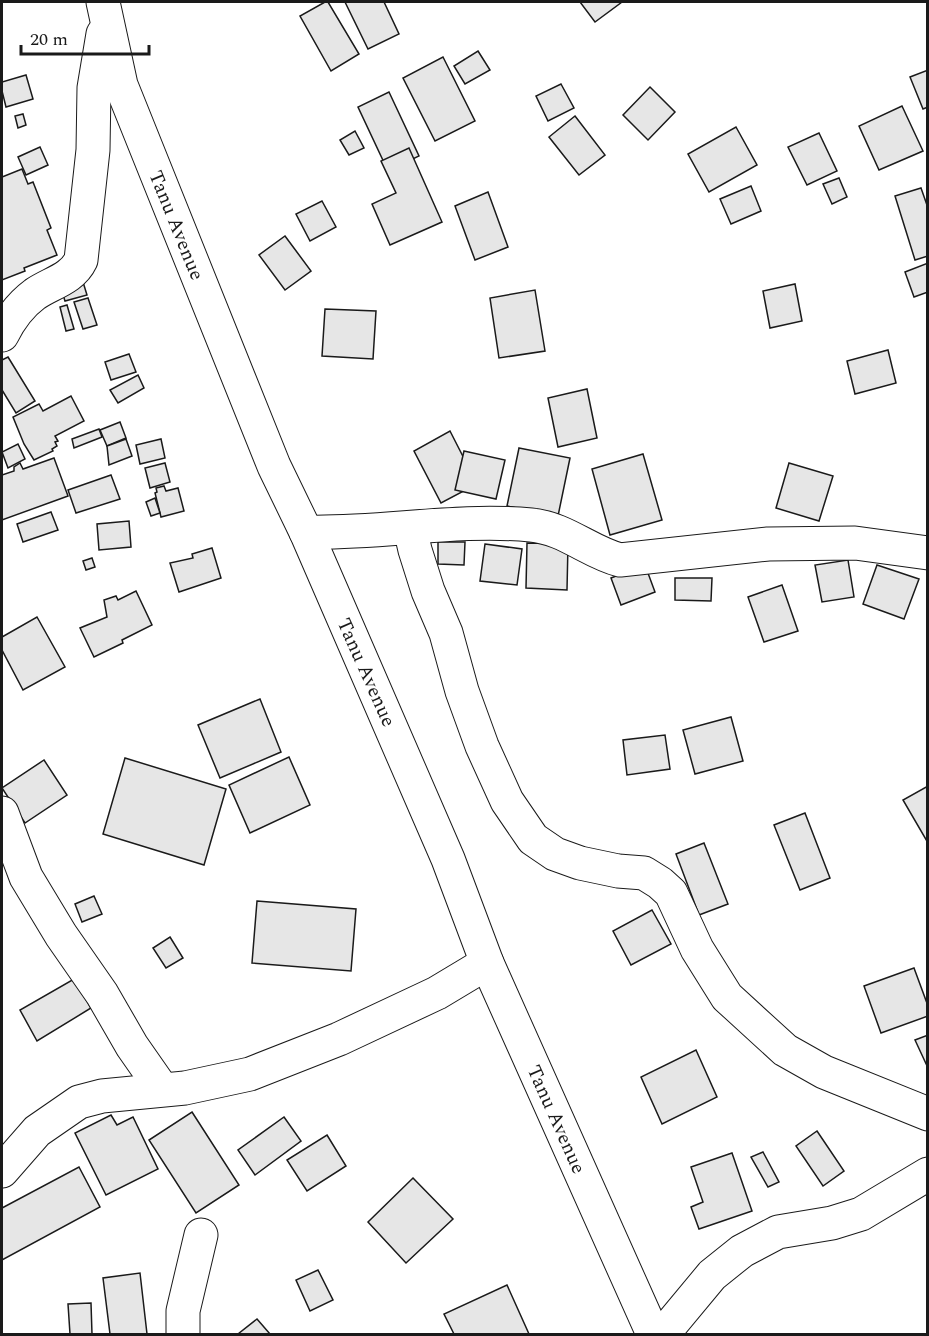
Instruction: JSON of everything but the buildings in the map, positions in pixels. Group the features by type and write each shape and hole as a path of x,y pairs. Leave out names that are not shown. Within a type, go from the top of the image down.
{"street":[{"path":"2,335 14,315 26,302 74,271 81,260 93,150 94,88 105,10"},
{"name":"Tanu Avenue","path":"105,10 121,85 274,466 306,532 448,858 487,963 653,1335"},
{"path":"306,532 339,533 483,523 532,525 567,534 604,556 620,560 768,544 855,543 927,553"},
{"path":"410,528 428,591 446,633 462,691 482,746 507,801 533,839 555,854 580,863 618,871 644,873 660,883 671,893 697,950 727,997 785,1050 824,1072 927,1114"},
{"path":"2,813 26,877 61,935 102,994 132,1046 162,1089"},
{"path":"2,1171 37,1131 79,1102 102,1096 185,1088 250,1074 339,1039 436,993 487,963"},
{"path":"663,1335 712,1275 742,1251 778,1232 832,1223 861,1214 927,1174"},
{"path":"183,1335 183,1311 201,1235"}]}
